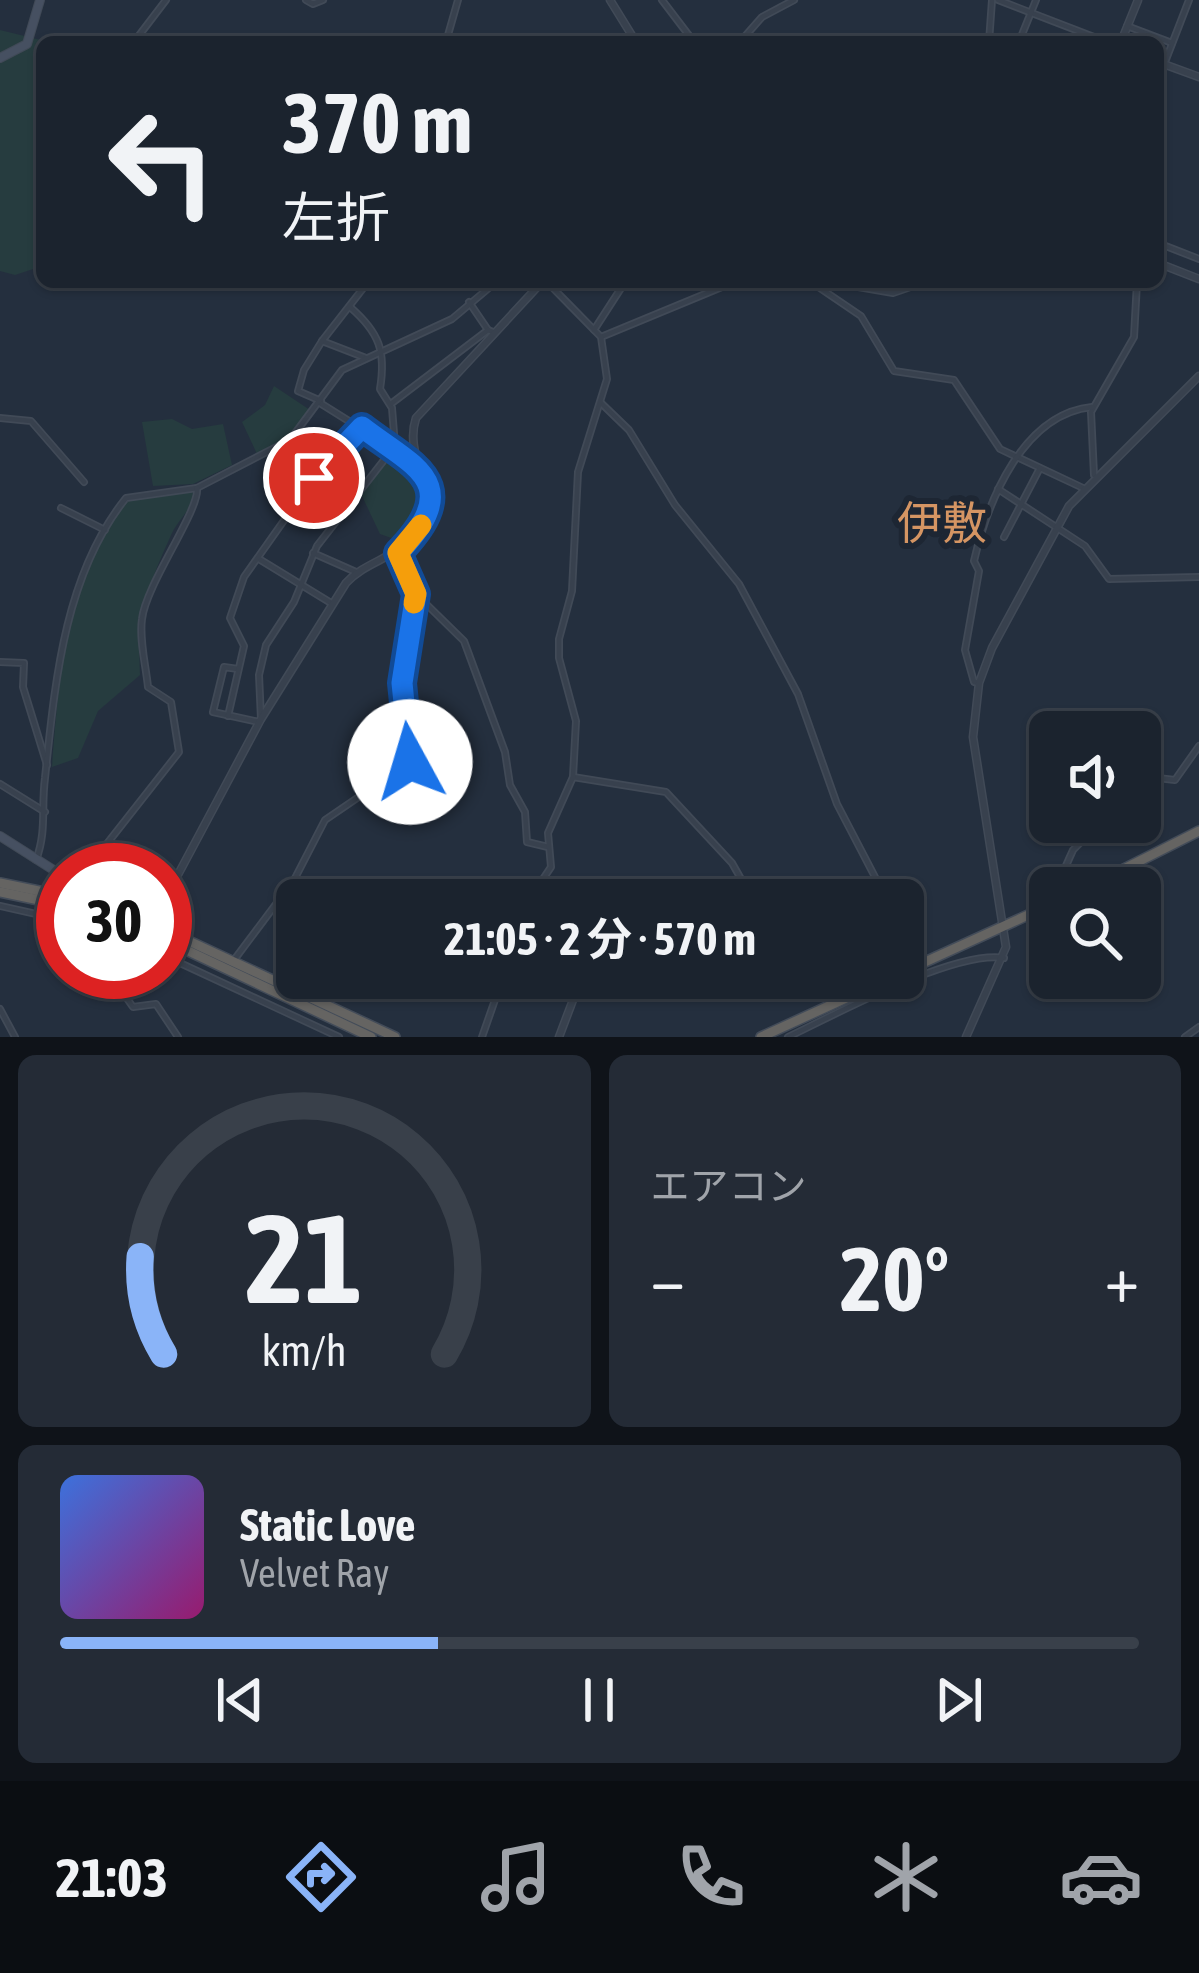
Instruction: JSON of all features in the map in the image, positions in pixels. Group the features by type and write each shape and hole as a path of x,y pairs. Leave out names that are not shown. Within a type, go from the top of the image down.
{"highway":[{"path":"1128,867 1199,831"},
{"path":"0,887 36,895"},
{"path":"924,962 1029,915"},
{"path":"192,942 395,1037"},
{"path":"192,953 369,1036"},
{"path":"760,1037 803,1024 844,999"}],"main road":[{"path":"0,58 26,44 40,0"},
{"path":"0,836 36,860"}],"street":[{"path":"139,36 166,0"},
{"path":"306,0 313,4 323,0"},
{"path":"448,36 458,0"},
{"path":"610,0 632,36"},
{"path":"662,0 689,36"},
{"path":"745,36 762,17 794,0"},
{"path":"990,36 995,0 1091,36"},
{"path":"1021,36 1036,0"},
{"path":"1123,36 1138,0"},
{"path":"1164,58 1189,0"},
{"path":"1127,26 1153,36"},
{"path":"1164,40 1172,43"},
{"path":"1164,64 1199,77"},
{"path":"1164,245 1199,259"},
{"path":"1164,265 1199,279"},
{"path":"364,288 322,340 298,391 418,464"},
{"path":"39,843 62,647 105,530 126,497 197,488 290,440 320,402 330,380 365,358 386,354 452,319 488,288"},
{"path":"390,404 490,331 537,288"},
{"path":"543,879 551,866 548,833 573,777 576,721 559,658 572,591 576,486 608,379 602,337 550,288"},
{"path":"594,330 622,288"},
{"path":"602,337 720,288"},
{"path":"820,288 861,316 894,370 954,380 989,438 1020,459 1083,488"},
{"path":"864,288 893,293 908,288"},
{"path":"1094,475 1092,407 1134,337 1137,288"},
{"path":"469,302 490,331"},
{"path":"260,720 261,658 313,553 394,446 390,404 380,389 386,354 367,321 350,307"},
{"path":"192,848 260,720 332,604 356,572 398,553 420,528 428,506 412,436 416,418 490,331"},
{"path":"322,340 365,358"},
{"path":"966,1037 1004,958 973,737 979,682 1057,527 1083,488 1199,376"},
{"path":"601,403 629,430 675,505 739,584 798,694 837,804 876,879"},
{"path":"979,682 974,682 965,650 979,572 974,561 998,489 1051,417 1092,407"},
{"path":"0,418 31,421 84,482"},
{"path":"228,716 244,646 230,618 231,607 314,478 362,427"},
{"path":"1004,537 1041,468"},
{"path":"107,843 178,752 171,702 148,687 142,619 170,546 195,508 197,488"},
{"path":"998,489 1085,546 1109,579 1199,577"},
{"path":"61,508 105,530"},
{"path":"313,553 356,572"},
{"path":"398,553 416,594 464,641 505,752 510,785 525,812 527,842 550,847"},
{"path":"259,559 332,604"},
{"path":"234,960 294,880 326,820 410,762 402,683 416,594"},
{"path":"0,662 24,663 23,687 46,765"},
{"path":"240,669 224,667 213,712 260,720"},
{"path":"1161,778 1175,780 1199,746"},
{"path":"573,777 666,792 732,862 741,879"},
{"path":"0,784 45,812"},
{"path":"0,906 36,914"},
{"path":"788,1037 803,1024 926,974 987,955 1004,958"},
{"path":"192,969 339,1037"},
{"path":"127,999 133,1007 156,1004 178,1037"},
{"path":"482,1037 495,999"},
{"path":"830,999 833,1004"},
{"path":"559,1037 574,1000"},
{"path":"0,1009 15,1037"},
{"path":"314,1025 320,1012"},
{"path":"1185,1037 1199,1028"}],"green space":[{"path":"0,30 36,39 36,268 15,275 0,271"},
{"path":"274,386 310,410 290,435 257,454 242,422 265,405"},
{"path":"172,419 192,429 223,424 232,465 193,484 153,486 142,422"},
{"path":"394,451 419,475 425,504 394,539 380,534 362,496 375,469"},
{"path":"193,491 150,586 140,635 140,675 98,711 78,758 52,767 69,626 91,558 128,499"}],"slow traffic":[{"path":"414,603 416,594 398,553 421,525"}],"district":[{"name":"伊敷","path":"942,523"}],"route":[{"path":"314,478 362,427 418,464 425,481 425,516 398,553 416,594 402,683 410,762"}]}
